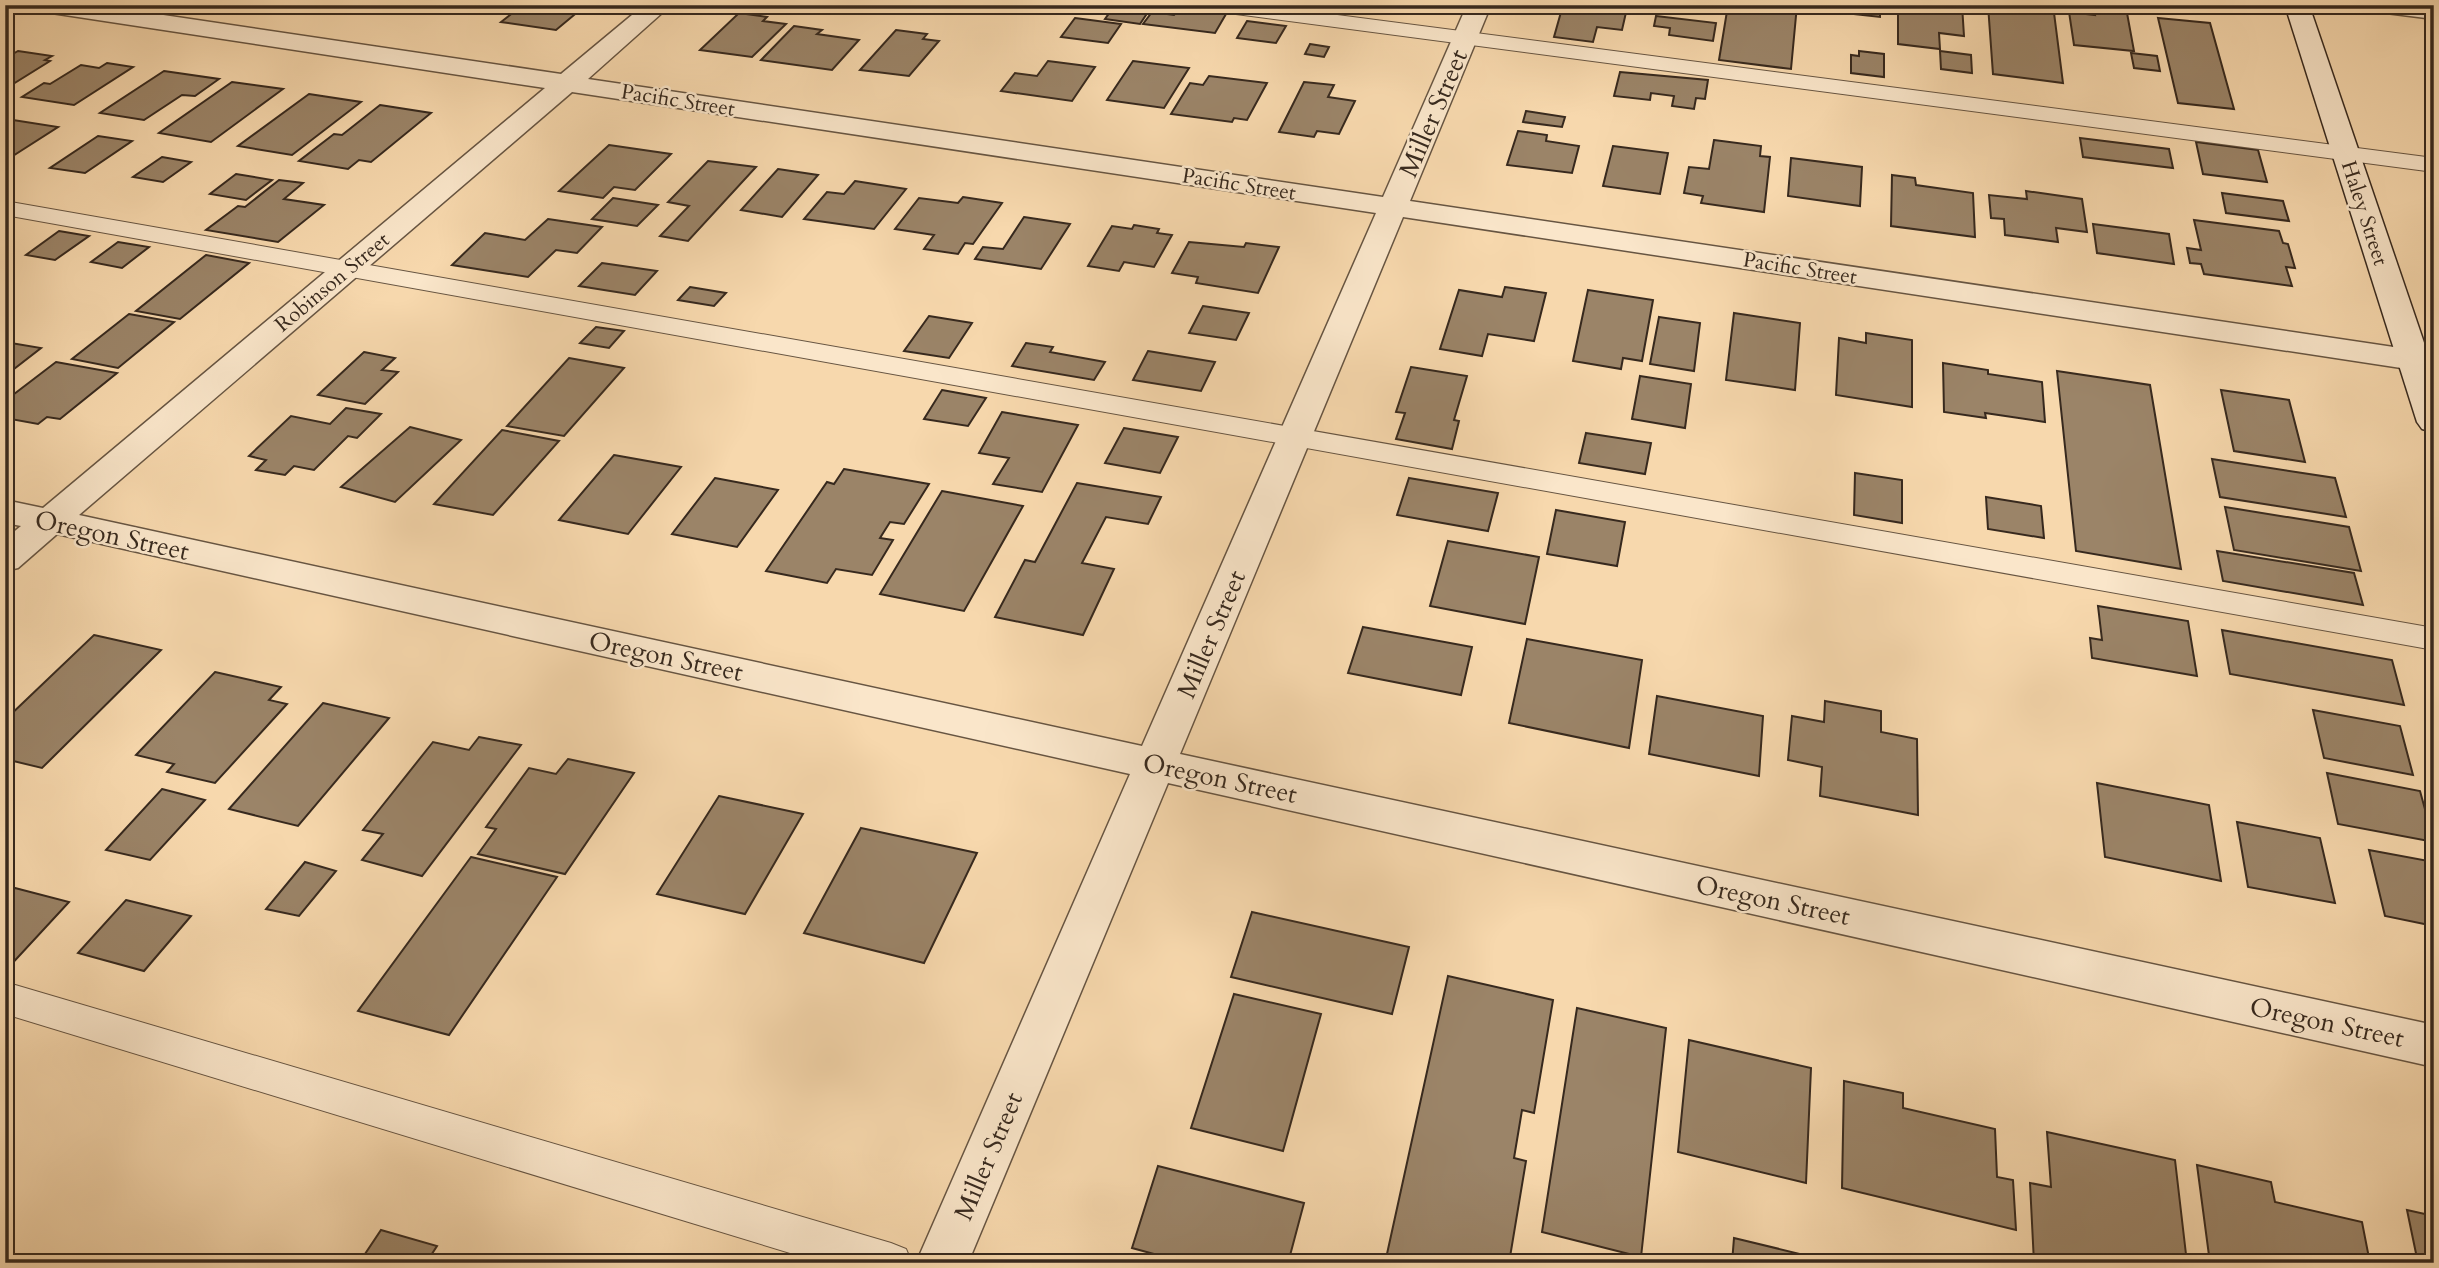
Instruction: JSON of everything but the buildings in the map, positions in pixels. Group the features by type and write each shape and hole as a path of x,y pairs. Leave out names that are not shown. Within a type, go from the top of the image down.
{"street":[{"name":"Pacific Street","path":"45,5 2424,361"},
{"name":"Robinson Street","path":"5,559 659,5"},
{"name":"Haley Street","path":"2297,5 2346,153 2424,361 2434,422"},
{"path":"2378,5 2434,12"},
{"name":"Miller Street","path":"942,1263 1472,22"},
{"name":"Oregon Street","path":"5,511 2434,1046"}],"lane":[{"path":"1213,5 1472,22 2434,164"},
{"path":"5,208 2434,639"},
{"path":"5,998 891,1263"}]}
